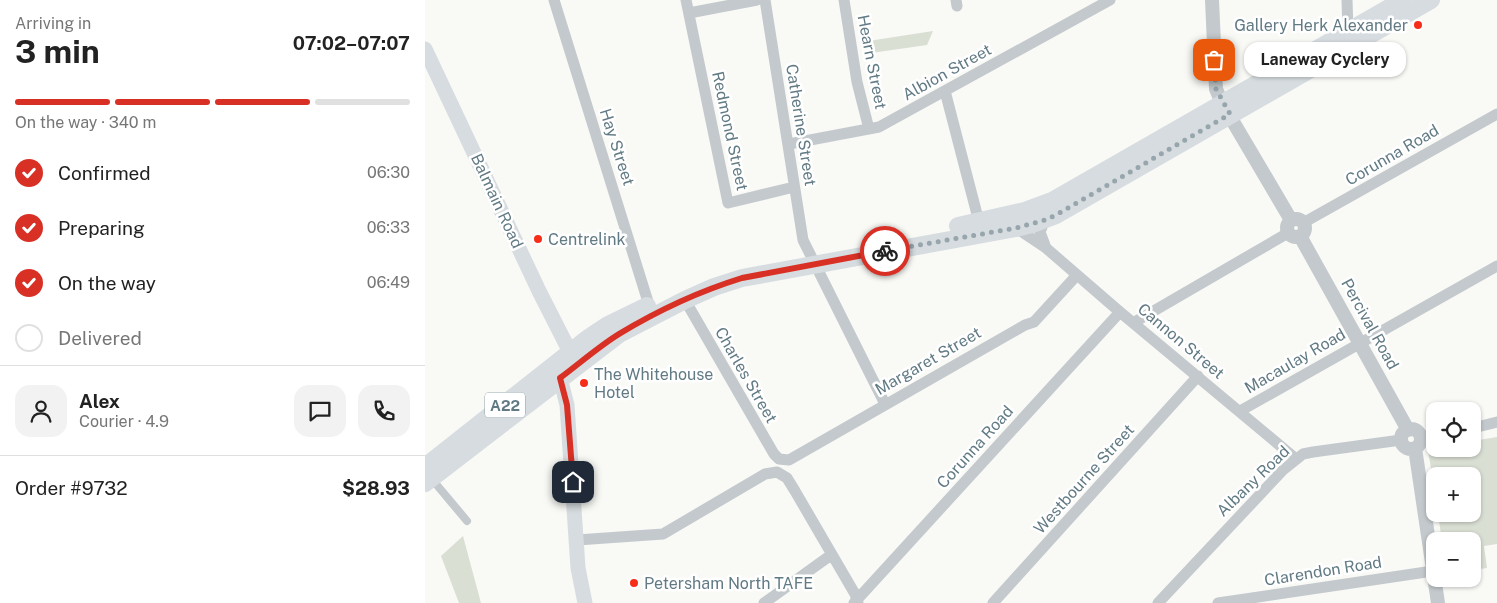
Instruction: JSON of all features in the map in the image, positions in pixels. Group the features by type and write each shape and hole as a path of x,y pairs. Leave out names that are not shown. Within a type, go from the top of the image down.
{"highway":[{"name":"A22","path":"431,483 529,404 558,371 570,352 608,325 730,269 813,259 1016,228 1045,220 1056,215 1348,31 1403,0"},
{"name":"A22","path":"425,467 558,371 619,334 685,300 714,287 742,278 813,259 979,222 1039,206 1431,0"}],"main road":[{"name":"Balmain Road","path":"425,49 539,291 570,352"},
{"path":"558,371 567,405 578,574 585,603"}],"street":[{"name":"Hay Street","path":"553,0 649,305"},
{"name":"Redmond Street","path":"686,0 728,203 794,187"},
{"path":"689,13 757,0"},
{"name":"Catherine Street","path":"765,0 803,240 885,404"},
{"name":"Hearn Street","path":"844,0 857,82 869,130"},
{"name":"Percival Road","path":"1212,0 1216,89 1361,343 1405,435"},
{"path":"1347,0 1348,31"},
{"name":"Albion Street","path":"789,144 879,127 1108,1"},
{"path":"945,91 979,222"},
{"name":"Corunna Road","path":"1133,323 1497,114"},
{"path":"1045,220 1040,232 1046,248"},
{"name":"Cannon Street","path":"1016,228 1046,248 1119,312 1296,458"},
{"name":"Macaulay Road","path":"1240,411 1497,266"},
{"name":"Margaret Street","path":"784,460 795,458 885,404 1025,325 1034,322 1077,274"},
{"name":"Charles Street","path":"685,300 772,452 779,459 784,460"},
{"name":"Corunna Road","path":"856,602 1119,312"},
{"name":"Westbourne Street","path":"993,603 1198,376"},
{"path":"1481,426 1497,422"},
{"path":"1405,435 1417,431 1428,532"},
{"name":"Albany Road","path":"1164,601 1247,506 1296,458 1303,454 1405,435"},
{"path":"1418,443 1426,440"},
{"path":"577,540 663,534 765,474 777,472 787,478 855,594 856,602"},
{"path":"431,483 467,521"},
{"path":"765,603 831,555"},
{"name":"Clarendon Road","path":"1218,603 1426,572"},
{"path":"1436,587 1438,603"}],"shaded area":[{"path":"933,31 927,45 864,54 862,42"},
{"path":"1497,437 1497,544 1484,546 1487,568 1481,569 1481,532 1441,532 1439,522 1481,522 1481,467 1431,467 1429,457 1481,457 1481,440"},
{"path":"463,536 481,603 459,603 441,556"}],"way so far":[{"path":"885,251 1016,228 1045,220 1230,114 1216,89 1214,60"}],"place":[{"name":"Gallery Herk Alexander","path":"1418,25"},
{"name":"Laneway Cyclery","path":"1214,60"},
{"name":"Centrelink","path":"538,239"},
{"name":"The Whitehouse Hotel","path":"584,383"},
{"name":"Petersham North TAFE","path":"634,583"}],"route":[{"path":"573,482 567,405 560,378 606,343 643,321 714,287 742,278 885,251"}]}
